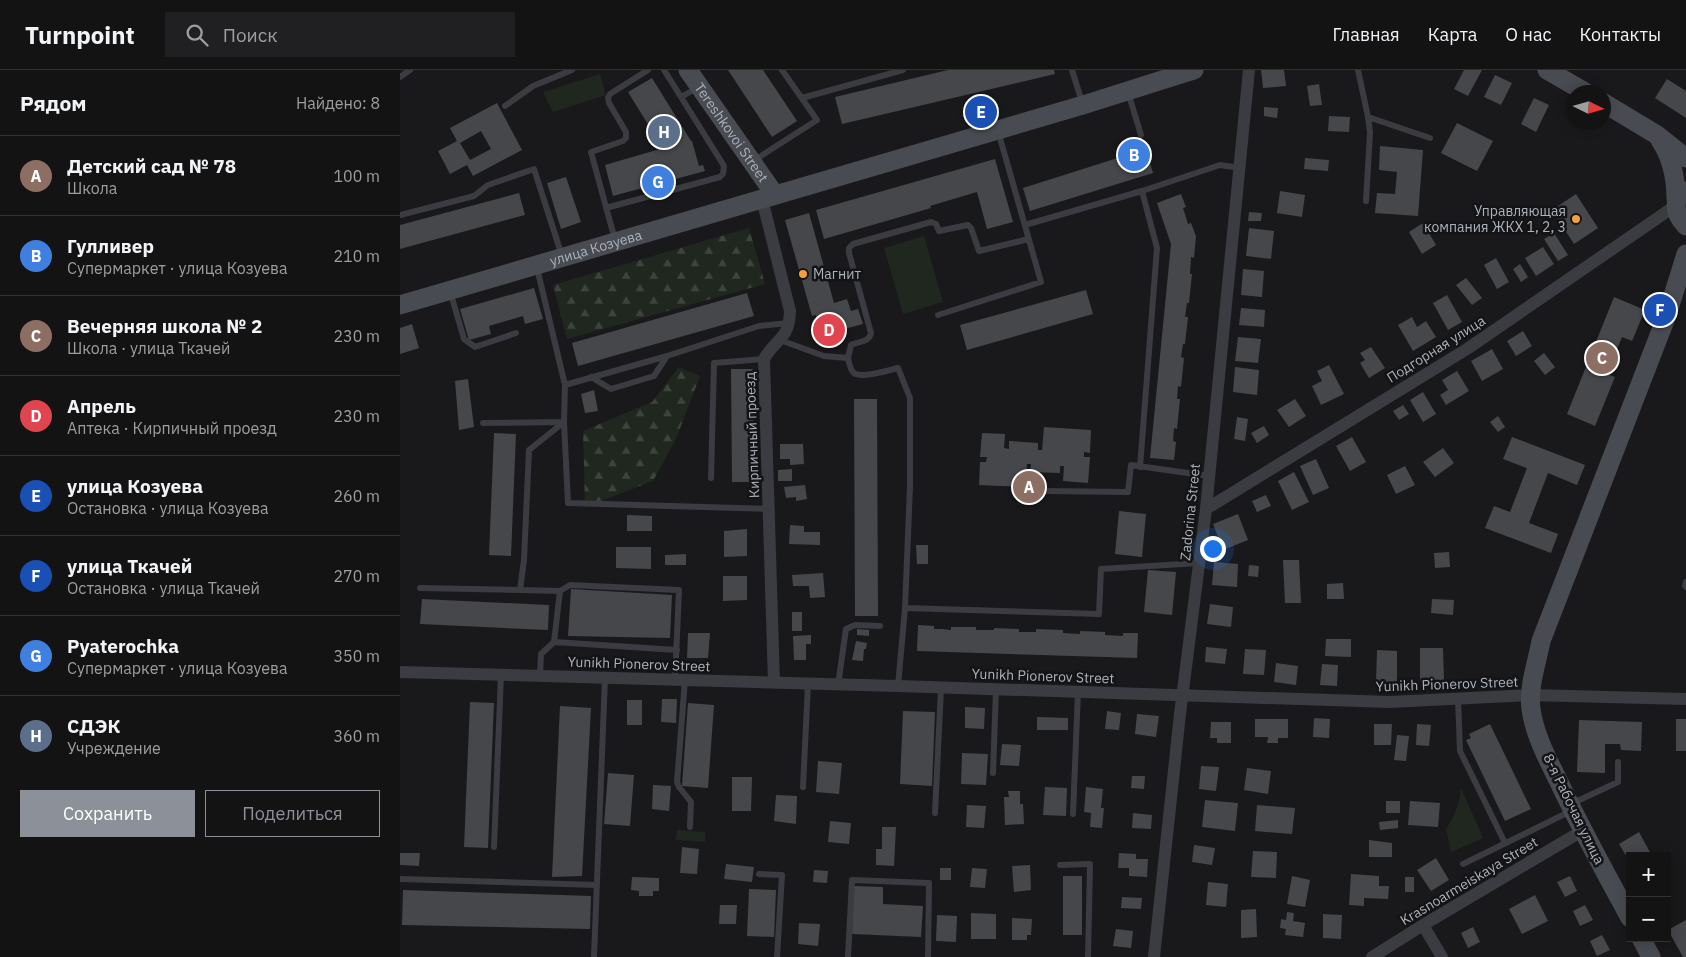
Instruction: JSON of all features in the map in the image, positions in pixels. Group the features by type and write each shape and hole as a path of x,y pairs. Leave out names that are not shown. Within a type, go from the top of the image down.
{"street":[{"name":"Tereshkovoi Street","path":"688,70 752,162 769,197"},
{"name":"улица Козуева","path":"400,305 1083,105 1194,70"},
{"name":"Zadorina Street","path":"1154,957 1206,509 1249,70"},
{"path":"1547,70 1573,85"},
{"path":"1611,107 1657,135 1686,158"},
{"path":"1657,135 1668,152 1679,196 1677,215 1686,226"},
{"name":"Подгорная улица","path":"1206,509 1467,349 1679,196"},
{"path":"769,197 790,311 790,323"},
{"path":"1530,695 1541,641 1673,297 1686,254"},
{"path":"1673,297 1686,277"},
{"name":"Кирпичный проезд","path":"774,683 764,359 771,348 786,332 790,323"},
{"name":"Yunikh Pionerov Street","path":"400,672 1390,702 1530,695 1686,699"},
{"name":"8-я Рабочая улица","path":"1530,695 1531,710 1538,733 1582,831 1626,911"},
{"name":"Krasnoarmeiskaya Street","path":"1372,957 1582,831"},
{"path":"1423,925 1442,957"},
{"path":"1643,942 1651,957"}],"lane":[{"path":"400,77 410,70"},
{"path":"504,106 533,86 572,70"},
{"path":"616,242 591,152 623,141 626,138 626,132 608,98 610,94 648,70"},
{"path":"606,208 724,174 724,166 664,70"},
{"path":"752,162 817,120 782,70"},
{"path":"802,98 903,70"},
{"path":"1072,70 1083,105"},
{"path":"1358,70 1370,132 1366,201"},
{"path":"681,97 700,86"},
{"path":"1128,91 1141,136"},
{"path":"1368,117 1430,138"},
{"path":"938,315 1041,282 998,130"},
{"path":"1025,225 1142,191 1220,165 1240,168"},
{"path":"400,215 474,196 488,185 534,169 563,257"},
{"path":"1140,467 1158,248 1142,191"},
{"path":"898,686 905,608 910,486 910,398 898,368 863,376 852,372 848,358 851,345 868,340 871,333 849,254 849,248 853,244 931,222 936,224 939,231 968,225 971,228 979,251 1028,239"},
{"path":"536,265 565,385 564,422 568,503 769,509"},
{"path":"449,290 464,340 475,347 516,333"},
{"path":"565,385 667,356 758,326 790,323"},
{"path":"780,340 824,356 848,358"},
{"path":"591,377 611,389 654,376 667,356"},
{"path":"711,478 714,363 764,359"},
{"path":"483,423 564,422"},
{"path":"520,590 524,560 529,450 564,422"},
{"path":"1043,491 1128,492 1131,465 1209,476"},
{"path":"905,608 1099,614 1100,569 1200,562"},
{"path":"1686,582 1684,586 1686,587"},
{"path":"420,588 560,591 570,586 680,590 677,650 680,680 678,782 679,787 691,802 690,827"},
{"path":"540,676 541,654 554,642 560,591"},
{"path":"838,685 846,629 856,625 880,626"},
{"path":"554,642 677,650"},
{"path":"494,847 501,675"},
{"path":"594,957 604,678"},
{"path":"803,787 808,684"},
{"path":"935,813 941,688"},
{"path":"993,773 996,689"},
{"path":"1073,814 1078,692"},
{"path":"1458,699 1460,751 1504,843"},
{"path":"1463,864 1618,782 1618,762"},
{"path":"1060,865 1090,864 1088,957"},
{"path":"759,874 782,875 777,957"},
{"path":"400,878 597,885"},
{"path":"848,957 852,880 929,883 928,957"}],"green space":[{"path":"600,74 606,95 553,112 543,92"},
{"path":"749,228 765,284 567,339 553,285"},
{"path":"924,236 943,302 903,314 884,248"},
{"path":"679,367 700,376 676,439 653,481 585,507 583,431 652,402"},
{"path":"1461,788 1483,838 1451,852 1446,829 1456,810"},
{"path":"677,830 705,832 705,842 676,840"}],"building":[{"path":"728,70 763,70 797,121 772,137"},
{"path":"948,70 1054,70 1055,74 842,124 835,97"},
{"path":"1261,70 1284,70 1286,86 1263,88"},
{"path":"1464,70 1482,70 1468,96 1454,89"},
{"path":"1495,75 1512,83 1501,105 1484,97"},
{"path":"652,78 692,141 699,166 703,165 705,171 613,196 605,165 660,149 656,133 651,125 649,126 628,92"},
{"path":"1667,79 1686,91 1686,118 1655,98"},
{"path":"1319,84 1322,105 1310,106 1307,86"},
{"path":"1534,98 1549,105 1536,132 1521,124"},
{"path":"497,103 522,150 473,176 467,165 450,174 438,151 457,141 450,128","holes":["481,131 491,149 470,160 460,143"]},
{"path":"1264,107 1278,108 1277,118 1264,116"},
{"path":"1329,116 1350,117 1349,132 1328,131"},
{"path":"1457,123 1493,141 1477,171 1441,153"},
{"path":"1380,146 1423,150 1418,216 1375,213 1377,193 1395,194 1397,172 1379,170"},
{"path":"1146,149 1153,173 1030,211 1023,188"},
{"path":"1305,158 1329,160 1328,171 1304,169"},
{"path":"995,159 1013,222 987,229 977,192 930,206 931,208 824,239 816,210"},
{"path":"566,177 581,222 561,229 547,183"},
{"path":"1280,191 1305,195 1302,217 1277,213"},
{"path":"519,193 525,215 400,249 400,225"},
{"path":"1181,194 1186,207 1183,208 1188,224 1191,223 1196,236 1194,258 1191,257 1190,274 1192,274 1189,303 1187,303 1185,317 1188,317 1185,344 1183,344 1181,357 1184,358 1181,387 1178,386 1177,399 1180,399 1177,429 1174,428 1173,441 1176,442 1174,460 1150,458 1171,244 1157,203"},
{"path":"1576,194 1598,228 1574,244 1552,210"},
{"path":"1249,212 1262,213 1261,221 1248,221"},
{"path":"809,213 834,303 847,299 851,311 858,309 863,324 822,335 816,315 812,316 785,220"},
{"path":"1423,223 1436,245 1422,254 1409,232"},
{"path":"1249,228 1274,231 1271,259 1246,256"},
{"path":"1554,233 1568,255 1558,261 1544,239"},
{"path":"1543,247 1554,264 1536,276 1525,258"},
{"path":"1496,258 1509,282 1497,289 1484,265"},
{"path":"1520,264 1528,277 1521,282 1513,269"},
{"path":"1243,269 1264,271 1262,297 1241,295"},
{"path":"1466,278 1482,298 1472,305 1456,285"},
{"path":"534,288 543,319 525,324 523,316 489,326 491,334 469,340 460,309"},
{"path":"1086,290 1093,314 967,350 960,325"},
{"path":"747,293 754,316 578,366 572,343"},
{"path":"1447,295 1462,322 1448,330 1433,303"},
{"path":"1614,297 1645,310 1632,341 1622,337 1607,374 1615,377 1595,426 1567,414"},
{"path":"1241,308 1265,310 1264,327 1239,325"},
{"path":"1412,317 1417,327 1426,321 1436,337 1413,351 1398,325"},
{"path":"412,324 419,348 400,354 400,328"},
{"path":"1523,331 1532,346 1516,356 1507,341"},
{"path":"1238,337 1261,339 1258,363 1235,361"},
{"path":"1371,347 1385,368 1369,378 1360,363 1365,360 1360,353"},
{"path":"1492,349 1503,369 1482,381 1471,361"},
{"path":"1544,353 1555,367 1545,375 1534,361"},
{"path":"1329,365 1344,394 1321,405 1312,386 1322,381 1317,371"},
{"path":"1235,367 1259,370 1257,395 1233,392"},
{"path":"731,369 753,369 754,482 732,482"},
{"path":"1457,371 1469,391 1446,405 1440,395 1448,390 1442,380"},
{"path":"468,379 474,427 459,430 455,381"},
{"path":"594,390 598,411 585,413 581,394"},
{"path":"1423,392 1436,414 1423,422 1410,400"},
{"path":"854,399 877,399 878,616 855,616"},
{"path":"1295,399 1306,416 1289,427 1277,410"},
{"path":"1403,405 1409,414 1399,420 1393,411"},
{"path":"1498,416 1505,427 1498,432 1490,422"},
{"path":"1237,417 1248,419 1245,441 1234,439"},
{"path":"1264,426 1269,435 1257,443 1251,433"},
{"path":"1044,427 1091,430 1090,453 1084,452 1084,457 1090,457 1088,483 1063,481 1064,466 1060,466 1060,473 1030,472 1031,464 1027,464 1025,487 979,485 980,462 986,462 987,457 980,457 982,433 1005,434 1004,448 1009,449 1009,441 1038,443 1038,450 1042,450"},
{"path":"494,433 516,434 511,556 489,555"},
{"path":"1352,437 1366,462 1350,471 1336,446"},
{"path":"1512,437 1585,465 1577,485 1548,473 1529,523 1558,534 1551,553 1485,528 1494,506 1510,512 1527,468 1503,459"},
{"path":"780,444 803,444 804,464 790,465 790,459 780,459"},
{"path":"1443,448 1454,463 1435,477 1423,462"},
{"path":"1316,459 1329,488 1313,495 1300,466"},
{"path":"1405,466 1415,485 1396,494 1387,475"},
{"path":"792,469 792,481 778,481 778,470"},
{"path":"1294,472 1309,502 1292,510 1278,481"},
{"path":"805,485 807,499 796,501 796,497 786,498 784,487"},
{"path":"1266,495 1271,506 1257,512 1252,501"},
{"path":"1119,511 1146,514 1142,557 1115,554"},
{"path":"1238,514 1248,540 1223,550 1213,524"},
{"path":"627,515 652,516 652,531 627,531"},
{"path":"790,525 804,526 804,532 820,532 820,545 789,544"},
{"path":"747,529 747,556 724,557 724,531"},
{"path":"916,545 928,545 928,564 917,564"},
{"path":"616,547 651,547 651,569 616,568"},
{"path":"1449,552 1450,567 1435,568 1434,553"},
{"path":"686,554 686,565 665,565 665,555"},
{"path":"1283,560 1299,560 1301,603 1285,603"},
{"path":"1214,562 1238,564 1237,587 1212,585"},
{"path":"1249,565 1259,566 1258,577 1248,576"},
{"path":"1148,570 1176,572 1172,615 1144,612"},
{"path":"823,573 825,597 810,598 809,586 793,586 792,575"},
{"path":"723,576 747,576 747,600 723,601"},
{"path":"1343,583 1344,599 1327,599 1327,584"},
{"path":"571,589 672,595 670,638 568,636"},
{"path":"422,599 549,605 548,630 420,624"},
{"path":"1432,599 1454,600 1453,615 1431,613"},
{"path":"1210,604 1233,607 1231,627 1207,624"},
{"path":"792,612 802,612 802,631 792,631"},
{"path":"918,625 934,626 934,629 951,630 951,627 976,627 976,630 994,630 994,628 1019,629 1019,632 1036,632 1036,629 1063,630 1063,633 1080,634 1080,631 1105,632 1105,635 1123,636 1123,633 1138,633 1137,658 917,651"},
{"path":"857,629 869,630 869,636 857,635"},
{"path":"688,633 710,633 708,658 687,658"},
{"path":"811,635 811,644 806,644 806,660 794,660 793,636"},
{"path":"1326,639 1351,639 1351,657 1325,656"},
{"path":"856,641 867,643 866,649 864,649 863,661 852,660"},
{"path":"1206,647 1227,649 1225,664 1205,662"},
{"path":"1420,648 1443,648 1444,680 1420,681"},
{"path":"1245,649 1266,650 1264,675 1243,674"},
{"path":"1377,650 1397,651 1397,685 1376,684"},
{"path":"1276,663 1298,666 1296,685 1274,682"},
{"path":"1322,664 1338,665 1337,686 1320,685"},
{"path":"662,699 677,699 676,723 661,722"},
{"path":"627,700 642,700 642,725 627,725"},
{"path":"470,702 494,703 488,848 464,847"},
{"path":"688,703 714,705 708,788 682,786"},
{"path":"560,706 591,708 582,876 552,877"},
{"path":"965,707 985,708 984,729 965,728"},
{"path":"903,711 935,712 932,786 900,784"},
{"path":"1107,711 1121,713 1119,730 1105,729"},
{"path":"1137,714 1159,716 1156,737 1135,734"},
{"path":"1037,717 1068,718 1068,730 1037,730"},
{"path":"1314,718 1330,719 1329,738 1313,737"},
{"path":"1255,719 1288,719 1288,738 1278,738 1278,743 1267,743 1268,737 1255,737"},
{"path":"1676,719 1686,719 1686,751 1676,751"},
{"path":"1579,720 1642,722 1641,751 1621,750 1620,744 1605,744 1605,773 1577,772"},
{"path":"1211,722 1231,722 1231,743 1217,743 1217,738 1210,738"},
{"path":"1374,724 1392,724 1391,745 1374,745"},
{"path":"1417,724 1431,725 1429,746 1416,745"},
{"path":"1490,724 1531,809 1505,821 1466,740 1471,738 1469,734"},
{"path":"1397,735 1409,736 1406,761 1394,760"},
{"path":"1002,744 1021,745 1019,766 1000,765"},
{"path":"962,753 988,754 986,785 961,784"},
{"path":"818,761 842,763 839,794 816,792"},
{"path":"1201,766 1219,767 1216,791 1199,789"},
{"path":"1247,768 1271,771 1268,794 1244,790"},
{"path":"608,773 634,775 630,826 604,824"},
{"path":"1132,776 1145,776 1144,789 1131,788"},
{"path":"732,777 752,777 751,811 732,811"},
{"path":"653,785 671,786 669,811 652,809"},
{"path":"1045,787 1067,788 1066,816 1043,815"},
{"path":"1086,787 1103,789 1101,808 1104,808 1102,828 1090,827 1091,813 1084,812"},
{"path":"1008,791 1020,791 1020,804 1023,804 1024,824 1005,825 1004,797 1009,797"},
{"path":"776,795 797,796 796,824 774,821"},
{"path":"1205,800 1238,803 1235,831 1202,827"},
{"path":"1386,801 1400,801 1400,813 1386,813"},
{"path":"1410,801 1440,803 1438,827 1408,825"},
{"path":"967,805 986,806 984,828 966,827"},
{"path":"1257,805 1295,808 1292,834 1255,831"},
{"path":"1133,813 1152,815 1151,829 1132,828"},
{"path":"1398,820 1398,828 1380,830 1379,822"},
{"path":"830,821 851,823 849,844 828,842"},
{"path":"882,827 896,827 894,866 876,865 876,849 882,849"},
{"path":"1639,832 1650,852 1626,852 1626,855 1619,844"},
{"path":"1369,840 1392,843 1392,857 1369,857"},
{"path":"1194,845 1215,848 1212,865 1192,862"},
{"path":"682,847 699,849 697,874 680,873"},
{"path":"1253,851 1277,852 1276,878 1251,877"},
{"path":"400,853 420,853 419,866 400,865"},
{"path":"1119,853 1136,854 1136,859 1148,859 1147,877 1129,876 1129,868 1118,868"},
{"path":"1436,858 1449,880 1431,891 1417,870"},
{"path":"726,864 754,867 752,882 724,879"},
{"path":"1030,865 1031,890 1014,892 1012,866"},
{"path":"940,868 951,868 951,880 940,880"},
{"path":"972,868 987,869 985,888 970,887"},
{"path":"814,870 828,871 827,883 813,882"},
{"path":"1351,874 1379,876 1379,886 1389,886 1388,899 1364,898 1364,906 1349,905"},
{"path":"1063,876 1082,876 1082,935 1063,935"},
{"path":"1292,876 1310,880 1305,907 1287,904"},
{"path":"1570,876 1577,891 1565,897 1557,882"},
{"path":"632,877 659,878 659,891 653,891 653,896 639,896 639,891 631,890"},
{"path":"1405,877 1414,877 1414,892 1405,892"},
{"path":"1208,882 1228,884 1226,907 1206,905"},
{"path":"854,886 883,887 883,904 923,906 921,937 852,934"},
{"path":"749,889 776,890 774,937 747,936"},
{"path":"403,890 591,896 590,929 402,925"},
{"path":"1535,895 1548,921 1522,934 1509,909"},
{"path":"1122,897 1142,898 1141,909 1121,908"},
{"path":"720,905 737,905 736,924 719,924"},
{"path":"1585,905 1593,920 1580,926 1573,911"},
{"path":"1256,909 1257,937 1241,938 1241,910"},
{"path":"1287,912 1294,913 1293,921 1305,923 1303,937 1285,935 1286,929 1280,928 1281,919 1286,920"},
{"path":"971,913 996,914 996,939 971,939"},
{"path":"1323,914 1342,915 1341,939 1323,938"},
{"path":"937,915 957,916 956,942 936,941"},
{"path":"1012,918 1032,919 1031,935 1027,935 1027,940 1012,940"},
{"path":"1686,920 1686,957 1683,957 1671,935 1671,928"},
{"path":"799,923 820,924 818,946 798,944"},
{"path":"1473,927 1480,942 1468,948 1461,933"},
{"path":"1116,929 1133,931 1131,948 1113,946"},
{"path":"1602,935 1610,950 1597,956 1590,941"}],"place":[{"name":"улица Козуева","path":"981,112"},
{"name":"СДЭК","path":"664,132"},
{"name":"Гулливер","path":"1134,155"},
{"name":"Pyaterochka","path":"658,182"},
{"name":"Управляющая компания ЖКХ 1, 2, 3","path":"1576,219"},
{"name":"Магнит","path":"803,274"},
{"name":"улица Ткачей","path":"1660,310"},
{"name":"Апрель","path":"829,330"},
{"name":"Вечерняя школа № 2","path":"1602,358"},
{"name":"Детский сад № 78","path":"1029,487"}]}
